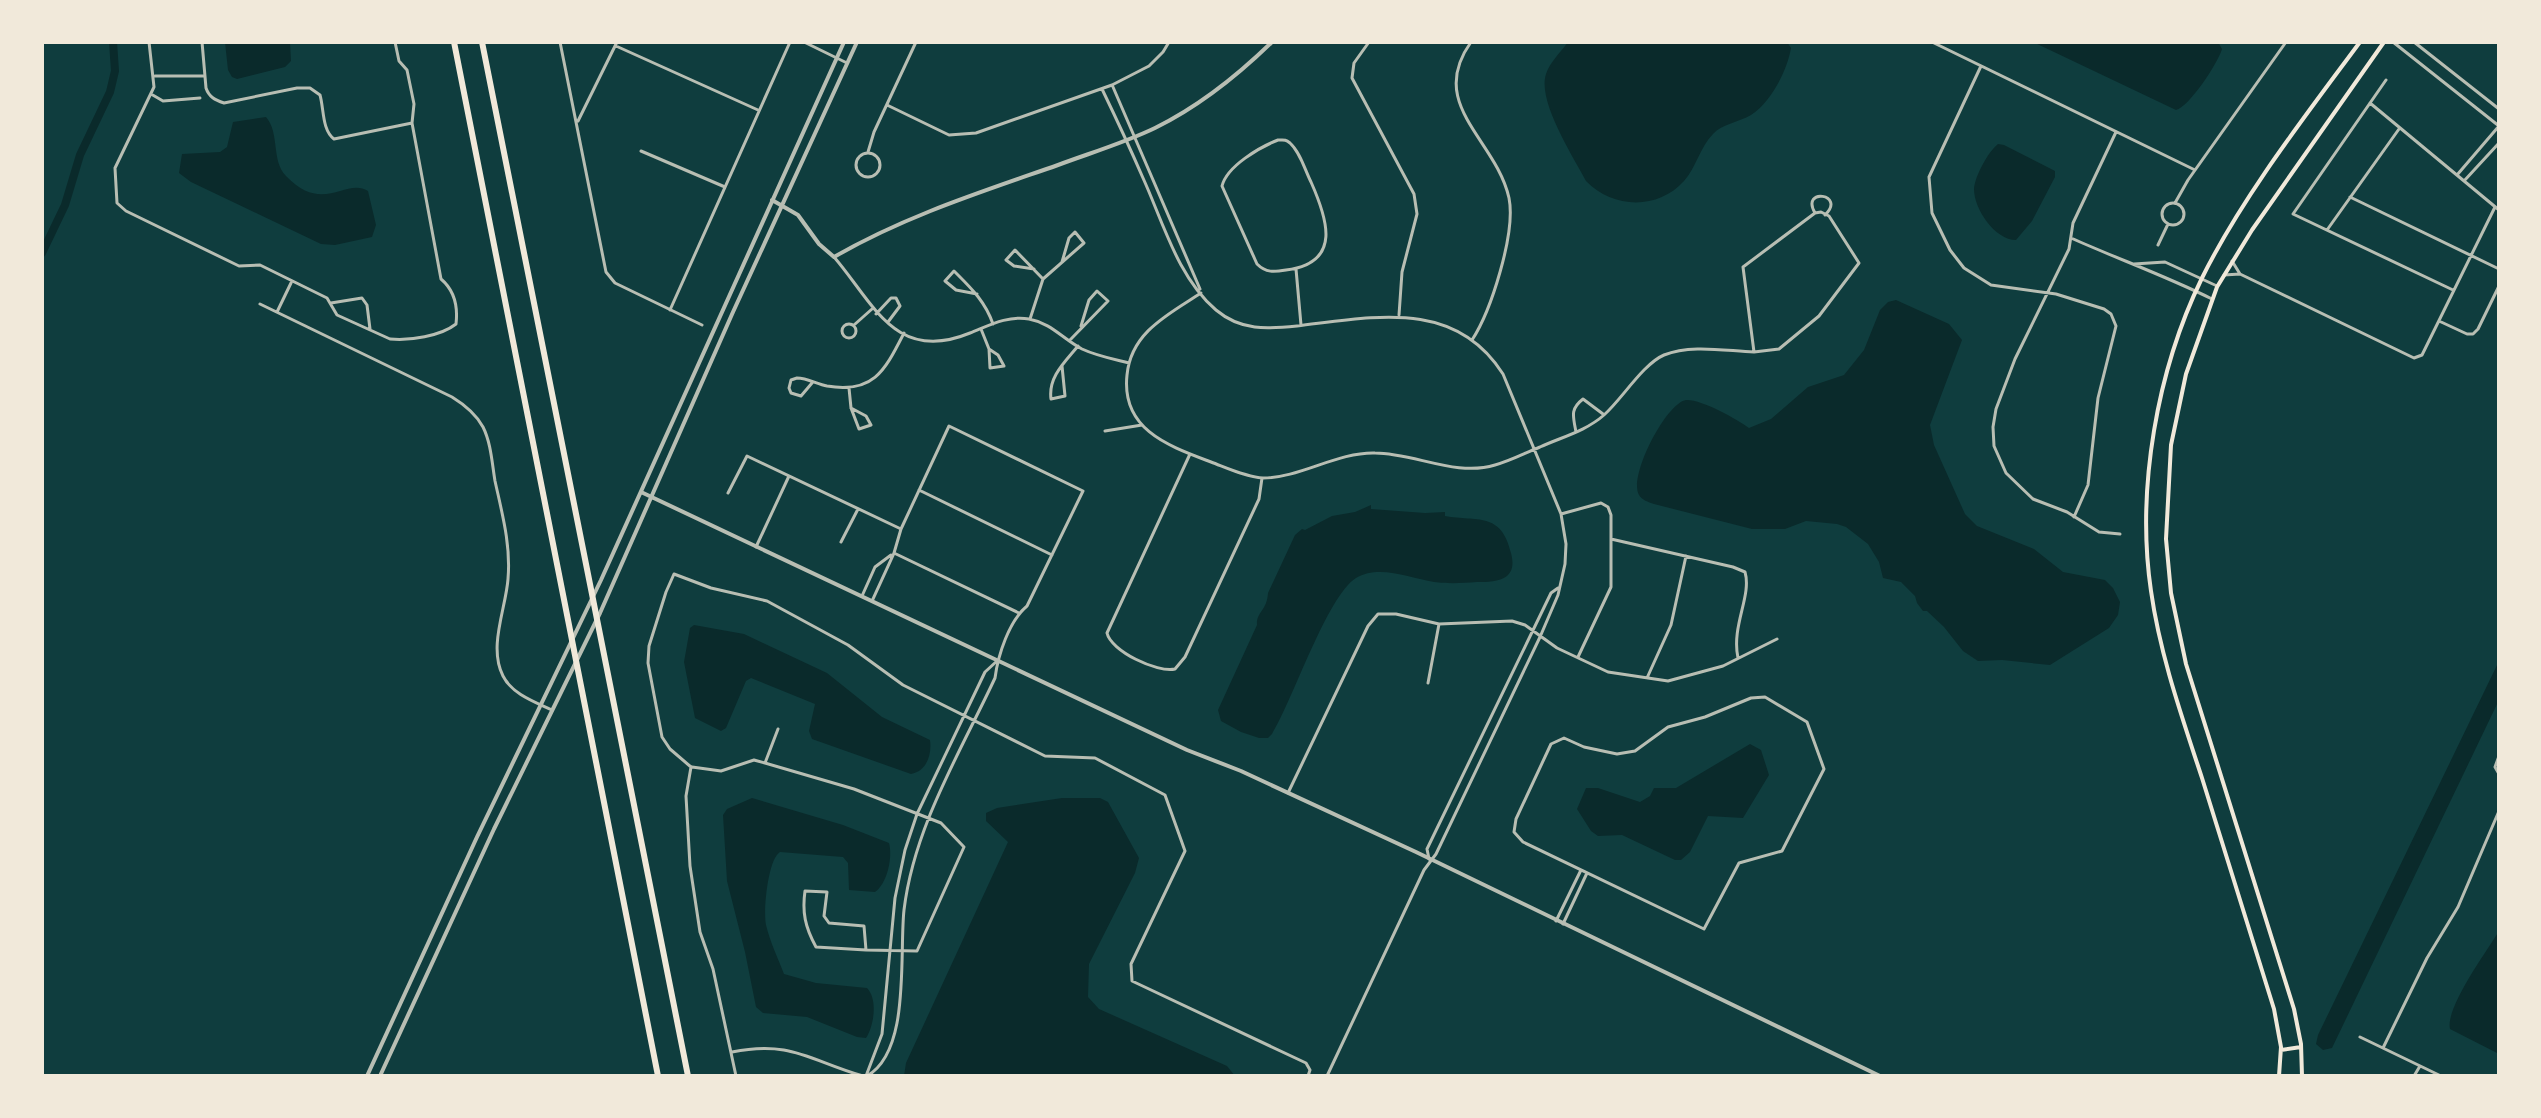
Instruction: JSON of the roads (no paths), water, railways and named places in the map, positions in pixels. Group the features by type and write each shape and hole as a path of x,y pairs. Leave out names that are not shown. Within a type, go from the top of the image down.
{"highway":[{"path":"454,42 658,1076"},
{"path":"482,42 688,1076"}],"main road":[{"path":"2279,1076 2281,1050 2274,1009 2168,671 2151,590 2147,539 2152,445 2164,380 2201,279 2262,179 2360,42"},
{"path":"2302,1076 2301,1047 2294,1009 2186,664 2171,593 2166,539 2171,445 2186,374 2217,287 2384,42"},
{"path":"2281,1050 2301,1047"}],"street":[{"path":"149,42 155,76 151,94 113,174 117,203 126,211 239,266 260,265 327,298 337,315 390,339 400,340 447,330 456,324 452,290 441,279 412,123 414,104 407,70 399,61 395,42"},
{"path":"202,42 203,76 208,94 224,103 310,88 320,95 327,130 334,139 412,123"},
{"path":"560,42 606,272 615,283 702,325"},
{"path":"670,310 790,42"},
{"path":"804,42 847,63"},
{"path":"367,1076 641,492 844,42"},
{"path":"380,1076 494,829 600,613 857,42"},
{"path":"868,152 876,155 880,165 878,172 868,177 858,172 855,165 860,155 868,152 916,42"},
{"path":"887,105 949,135 976,133 1112,85 1149,66 1169,42"},
{"path":"834,257 873,235 929,210 1135,137 1201,101 1272,42"},
{"path":"1369,42 1354,63 1352,78 1407,178 1416,204 1415,225 1402,272 1399,316"},
{"path":"1471,42 1456,67 1455,93 1505,186 1510,212 1507,242 1489,303 1482,324 1472,340"},
{"path":"1932,42 2195,170"},
{"path":"2175,203 2286,42"},
{"path":"2393,42 2499,126 2457,175"},
{"path":"2414,42 2499,109"},
{"path":"577,122 616,44 759,111"},
{"path":"1981,66 1929,177 1932,213 1950,250 1964,268 1991,285 2056,294 2104,309 2115,320 2098,398 2088,485 2074,517"},
{"path":"155,76 203,76"},
{"path":"2386,80 2293,214 2454,290"},
{"path":"1112,85 1201,293"},
{"path":"1102,89 1189,281 1219,313 1245,326 1264,329 1399,316 1437,322 1472,340 1503,374 1561,514 1566,544 1558,595 1491,743 1436,854 1429,859 1327,1076"},
{"path":"151,94 163,101 200,98"},
{"path":"2224,275 2240,274 2414,358 2422,355 2497,208 2370,103"},
{"path":"2327,230 2400,128"},
{"path":"2116,132 2073,223 2069,249 2015,359 1996,409 1994,446 2006,473 2033,499 2099,532 2120,534"},
{"path":"1278,140 1290,143 1298,155 1323,210 1327,229 1327,237 1318,255 1312,262 1296,269 1268,272 1257,264 1222,186 1233,168 1278,140"},
{"path":"2464,181 2499,143"},
{"path":"641,151 725,187"},
{"path":"1815,213 1812,202 1823,195 1831,204 1825,215"},
{"path":"2350,197 2499,269"},
{"path":"771,200 801,217 876,314 904,333 929,340 945,340 1015,318 1030,319 1047,325 1097,355 1129,363"},
{"path":"2175,203 2182,207 2184,218 2176,225 2168,224 2164,219 2164,209 2168,204 2175,203"},
{"path":"1201,293 1147,330 1129,363 1128,393 1142,425 1163,443 1262,478 1375,453 1467,468 1493,466 1589,426 1604,415 1662,355 1689,350 1754,352 1779,349 1819,316 1859,263 1829,216 1815,213 1743,267 1754,352"},
{"path":"2158,245 2168,224"},
{"path":"1030,319 1043,279 1084,243 1075,232 1069,238 1062,262"},
{"path":"2071,238 2130,265 2159,273 2212,299"},
{"path":"1034,269 1014,266 1006,260 1015,250 1034,269 1043,279"},
{"path":"2232,261 2240,274"},
{"path":"2130,265 2165,262 2217,287"},
{"path":"1296,269 1301,325"},
{"path":"977,294 956,290 945,281 954,271 977,294 993,324"},
{"path":"277,312 292,282"},
{"path":"2439,321 2473,334 2499,286"},
{"path":"1070,340 1108,301 1097,291 1089,300 1081,326"},
{"path":"331,303 362,298 367,305 370,329"},
{"path":"876,314 891,298 898,300 899,310 887,324"},
{"path":"260,304 452,397 478,419 487,438 509,555 497,653 499,666 514,690 553,711"},
{"path":"854,325 872,309"},
{"path":"981,329 989,349 990,368 1004,366 998,355 989,349"},
{"path":"812,383 801,396 791,393 789,388 791,380 797,378 849,388 866,383 887,365 904,333"},
{"path":"1062,366 1065,396 1051,399 1050,385 1062,366 1078,346"},
{"path":"849,388 851,408 859,429 871,425 866,416 851,408"},
{"path":"1576,432 1572,412 1583,399 1604,415"},
{"path":"1105,431 1142,425"},
{"path":"732,1052 757,1047 795,1050 865,1076 876,1071 891,1048 898,1017 901,952 911,869 928,818 995,678 997,661 1019,613 1027,606 1083,491 949,426 901,529 894,553 872,601"},
{"path":"1190,454 1107,633 1112,644 1161,669 1178,667 1259,499 1262,478"},
{"path":"728,493 747,456 901,529"},
{"path":"756,547 789,476"},
{"path":"919,490 1052,555"},
{"path":"641,492 1187,750 1429,859 1880,1076"},
{"path":"1561,514 1596,503 1605,504 1611,515 1611,587 1578,658"},
{"path":"841,542 858,509"},
{"path":"1611,539 1745,572 1747,586 1735,641 1738,658"},
{"path":"862,596 875,567 894,553"},
{"path":"894,553 1019,613"},
{"path":"1647,678 1671,625 1686,556"},
{"path":"866,950 864,926 829,923 824,916 827,892 805,891 802,910 816,947 866,950 888,951 901,952 917,951 964,847 941,823 854,789 754,760 721,771 691,767 670,749 662,737 648,663 649,646 674,574 711,588 767,601 848,645 903,685 1045,756 1095,758 1165,795 1185,851 1131,964 1132,981 1306,1063 1309,1066 1308,1076"},
{"path":"1429,859 1427,849 1551,593 1560,586"},
{"path":"1288,793 1375,616 1382,613 1439,624 1509,620 1520,623 1540,637 1608,672 1677,680 1738,658 1777,639"},
{"path":"1428,683 1439,624"},
{"path":"865,1076 882,1034 888,951 905,850 917,814 985,672 997,661"},
{"path":"1765,697 1807,722 1824,769 1782,851 1739,863 1704,929 1581,870 1523,842 1514,832 1516,819 1551,744 1564,738 1584,747 1617,754 1635,751 1668,727 1705,717 1751,698 1765,697"},
{"path":"765,763 778,729"},
{"path":"2499,756 2495,767 2499,774"},
{"path":"691,767 686,796 690,866 700,932 713,969 736,1076"},
{"path":"2383,1048 2427,958 2470,883 2499,811"},
{"path":"1556,921 1581,870"},
{"path":"1563,924 1587,873"},
{"path":"2360,1037 2441,1076"},
{"path":"2414,1076 2420,1066"}],"water":[{"path":"225,42 290,42 291,61 285,67 237,79 228,70"},
{"path":"1568,42 1787,42 1791,48 1777,85 1758,109 1713,134 1688,176 1673,190 1662,197 1635,202 1609,197 1586,181 1551,113 1546,74"},
{"path":"2033,42 2218,42 2222,49 2202,84 2176,110"},
{"path":"266,117 273,131 281,170 299,187 322,194 351,188 368,191 376,225 372,237 335,245 321,244 191,182 179,173 182,154 220,152 227,147 233,122"},
{"path":"1998,144 2055,171 2055,177 2032,221 2016,240 2008,239 1993,229 1975,197 1979,171"},
{"path":"1896,300 1949,324 1962,340 1930,425 1934,445 1965,514 1977,526 2034,549 2063,572 2105,580 2120,602 2118,615 2109,628 2050,665 1978,661 1963,651 1944,627 1927,611 1923,611 1915,596 1901,582 1883,578 1879,562 1868,544 1846,527 1806,521 1785,529 1752,529 1654,504 1639,495 1637,486 1644,458 1659,427 1678,404 1686,400 1700,403 1749,428 1771,419 1808,387 1844,375 1864,350 1880,310 1888,302"},
{"path":"1371,505 1371,509 1445,512 1445,516 1494,524 1507,540 1512,559 1511,571 1500,579 1485,582 1440,583 1384,572 1356,578 1345,588 1322,626 1272,734 1268,738 1259,738 1221,721 1218,710 1295,535 1332,516"},
{"path":"694,625 744,634 827,673 882,717 930,740 927,761 921,769 911,774 812,739 809,731 815,704 751,678 746,681 726,728 721,731 695,718 684,662 690,628"},
{"path":"2499,661 2499,700 2332,1048 2323,1050 2316,1044 2318,1035"},
{"path":"1750,744 1761,750 1769,775 1743,818 1708,816 1690,852 1681,860 1622,835 1598,836 1591,831 1577,809 1586,788 1598,788 1640,802 1650,796 1654,788 1676,788"},
{"path":"752,798 843,825 889,843 888,870 875,892 849,890 848,863 843,857 780,852 772,864 766,898 766,925 784,974 816,983 867,988 873,999 874,1013 866,1038 807,1017 763,1013 756,1007 727,881 723,815 727,809"},
{"path":"1062,798 1100,798 1108,802 1139,858 1135,873 1089,964 1088,997 1099,1009 1227,1066 1235,1076 904,1076 906,1063 1008,842 986,821 986,813 997,808"},
{"path":"2499,931 2499,1054 2450,1029 2450,1020 2460,994"}],"waterway":[{"path":"42,253 65,205 80,155 110,92 115,71 113,42"}]}
